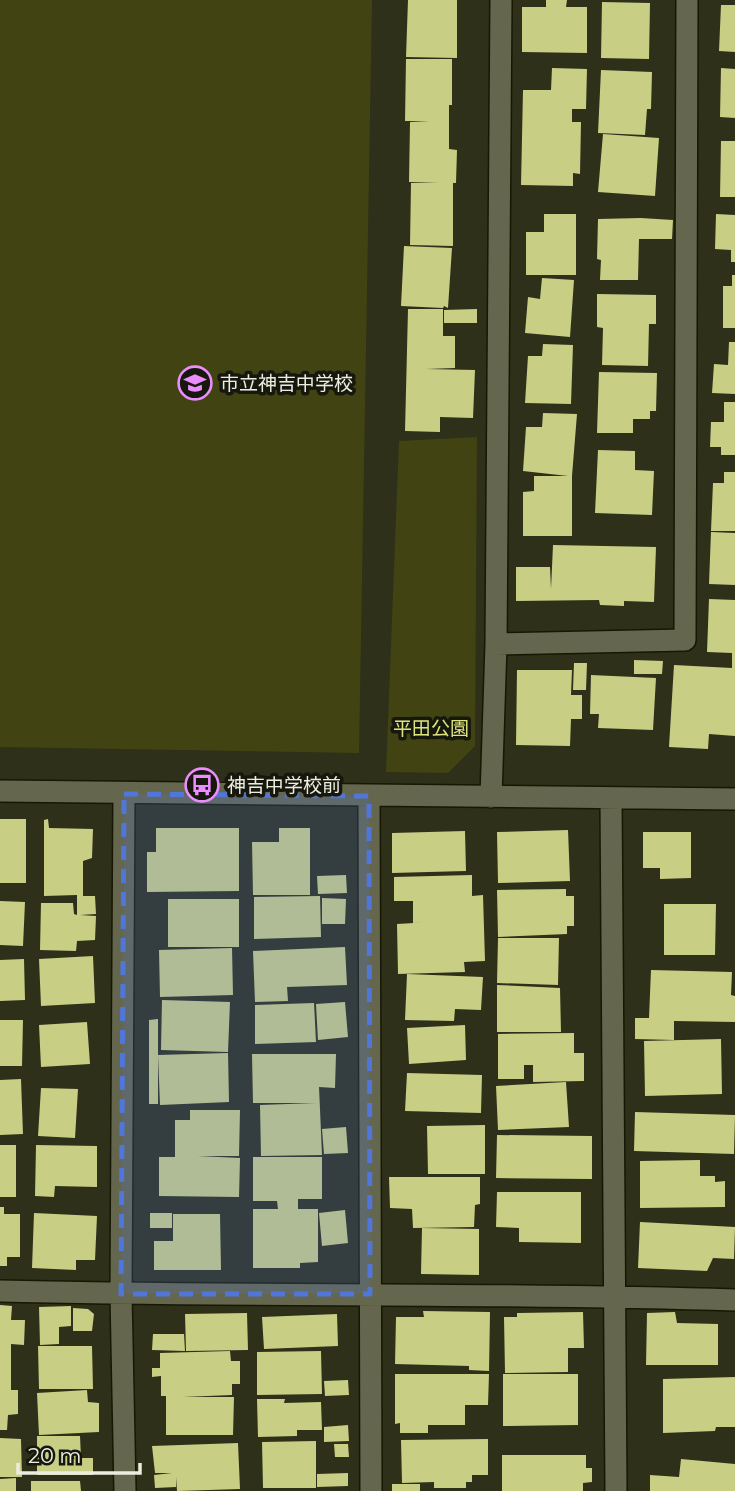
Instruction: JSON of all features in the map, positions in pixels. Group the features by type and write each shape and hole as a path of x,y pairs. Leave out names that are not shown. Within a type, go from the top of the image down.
{"street":[{"path":"491,797 496,644 500,0"},
{"path":"496,644 685,640 687,0"},
{"path":"0,791 735,799"},
{"path":"124,794 121,1294 125,1491"},
{"path":"369,796 371,1491"},
{"path":"611,798 616,1491"},
{"path":"0,1292 615,1296 735,1300"}],"highlighted area":[{"path":"124,794 369,796 370,1294 121,1294"}],"green space":[{"name":"市立神吉中学校","path":"0,0 372,0 359,753 0,747"},
{"name":"平田公園","path":"477,437 475,746 448,773 386,772 399,441"}],"building":[{"path":"408,0 457,0 457,58 406,57"},
{"path":"546,0 567,0 566,7 587,7 587,53 522,52 522,7 546,7"},
{"path":"602,2 650,3 649,59 601,58"},
{"path":"721,5 735,5 735,52 719,51"},
{"path":"406,59 452,59 449,149 457,150 456,183 453,183 453,246 410,245 411,183 438,183 409,182 410,122 429,121 405,121"},
{"path":"552,68 587,69 586,109 572,109 572,122 581,122 580,174 573,173 573,186 521,185 523,90 551,90"},
{"path":"721,68 735,69 735,118 720,117"},
{"path":"601,70 652,72 651,109 647,109 645,135 598,133"},
{"path":"603,134 659,138 655,196 598,192"},
{"path":"721,141 735,141 735,197 720,197"},
{"path":"544,214 576,214 576,275 526,275 526,232 544,232"},
{"path":"716,214 735,215 735,262 731,262 731,250 715,249"},
{"path":"598,219 673,220 672,239 639,239 638,280 600,280 601,260 597,259"},
{"path":"404,246 452,248 448,308 401,306"},
{"path":"732,275 735,275 735,328 723,328 723,286 732,286"},
{"path":"542,278 574,280 570,337 525,333 528,297 540,299"},
{"path":"597,294 656,295 656,324 649,324 648,366 602,365 603,328 597,327"},
{"path":"408,309 443,309 443,336 455,336 455,368 426,369 475,370 473,418 440,417 440,432 405,431"},
{"path":"477,309 477,323 444,323 444,310"},
{"path":"729,342 735,342 735,394 712,393 714,364 728,365"},
{"path":"543,344 573,345 571,404 525,403 528,356 542,356"},
{"path":"599,372 657,373 656,411 650,411 650,419 633,419 633,433 597,433"},
{"path":"724,402 735,402 735,455 721,455 721,447 710,447 711,422 724,422"},
{"path":"543,413 577,414 572,476 572,536 523,536 523,492 534,491 534,476 568,476 523,471 526,427 542,427"},
{"path":"598,450 635,451 635,470 654,471 652,515 595,513"},
{"path":"724,472 735,472 735,531 711,531 713,483 724,483"},
{"path":"711,532 735,533 735,585 709,584"},
{"path":"553,545 656,547 654,602 624,601 624,606 600,605 599,600 516,601 516,567 550,567 551,589"},
{"path":"709,599 735,600 735,736 709,734 708,749 669,747 674,665 732,668 732,653 707,652"},
{"path":"634,660 663,661 662,674 634,674"},
{"path":"574,663 587,663 586,690 573,690"},
{"path":"517,670 572,670 571,695 582,695 582,719 571,719 570,746 516,745"},
{"path":"591,675 656,678 653,730 598,728 599,714 590,714"},
{"path":"0,819 26,819 26,883 0,883"},
{"path":"48,819 49,828 93,829 92,858 83,861 83,896 95,896 96,914 80,915 96,916 95,940 77,941 76,951 40,950 41,903 73,903 74,914 77,915 77,895 44,896 44,820"},
{"path":"156,828 239,828 239,891 147,892 147,852 156,852"},
{"path":"279,828 310,828 310,895 253,895 252,842 279,842"},
{"path":"568,830 570,881 498,883 497,832"},
{"path":"465,831 466,871 392,873 392,833"},
{"path":"643,832 691,832 691,878 660,879 660,868 643,868"},
{"path":"346,875 347,893 318,894 317,876"},
{"path":"472,875 472,896 483,895 485,961 464,962 465,972 398,974 397,924 431,922 413,923 413,901 394,901 394,877"},
{"path":"566,889 566,896 574,896 574,926 567,926 567,934 498,937 497,890"},
{"path":"320,896 321,937 254,939 254,897"},
{"path":"322,898 346,899 345,924 322,924"},
{"path":"168,899 239,899 239,947 168,947"},
{"path":"0,901 25,902 23,946 0,945"},
{"path":"664,904 716,904 715,955 664,955"},
{"path":"498,938 559,938 558,985 497,983"},
{"path":"345,947 347,985 287,987 288,1001 255,1002 253,951"},
{"path":"232,948 233,995 160,997 159,950"},
{"path":"93,956 95,1003 41,1006 39,959"},
{"path":"24,959 25,1000 0,1001 0,960"},
{"path":"651,970 732,972 731,995 735,996 735,1022 674,1021 674,1040 635,1039 635,1018 649,1018"},
{"path":"407,974 483,977 481,1010 455,1009 454,1021 405,1020"},
{"path":"497,985 560,988 561,1032 497,1032"},
{"path":"162,1000 230,1002 228,1052 161,1050"},
{"path":"345,1002 348,1037 318,1040 316,1004"},
{"path":"314,1003 316,1042 255,1044 255,1005"},
{"path":"158,1019 158,1104 149,1104 149,1020"},
{"path":"0,1020 23,1020 22,1066 0,1066"},
{"path":"87,1022 90,1064 41,1067 39,1025"},
{"path":"465,1025 466,1060 409,1064 407,1028"},
{"path":"574,1033 574,1053 584,1053 584,1081 533,1082 533,1065 524,1065 524,1079 498,1079 498,1034"},
{"path":"721,1039 722,1094 645,1096 644,1041"},
{"path":"228,1053 229,1102 160,1105 158,1055"},
{"path":"252,1054 336,1054 335,1088 319,1087 322,1155 261,1156 260,1105 316,1103 253,1103"},
{"path":"407,1073 482,1075 481,1113 405,1111"},
{"path":"21,1079 23,1134 0,1135 0,1080"},
{"path":"566,1082 569,1127 498,1130 496,1086"},
{"path":"41,1088 78,1089 75,1138 38,1136"},
{"path":"190,1110 240,1110 239,1156 198,1156 240,1158 239,1197 159,1196 159,1157 175,1157 175,1120 190,1120"},
{"path":"635,1112 735,1115 734,1154 634,1151"},
{"path":"485,1125 485,1174 428,1174 427,1126"},
{"path":"346,1127 348,1153 324,1154 322,1129"},
{"path":"497,1135 592,1136 592,1179 496,1178"},
{"path":"0,1145 16,1145 16,1197 0,1197"},
{"path":"36,1145 97,1146 97,1187 55,1186 54,1197 35,1196"},
{"path":"253,1157 322,1157 322,1199 298,1199 298,1209 318,1209 318,1262 300,1263 300,1268 253,1268 253,1209 278,1209 277,1201 253,1201"},
{"path":"700,1160 700,1176 715,1176 715,1182 725,1181 725,1207 640,1208 640,1161"},
{"path":"389,1177 480,1177 480,1204 475,1205 474,1227 413,1228 412,1209 390,1208"},
{"path":"497,1192 581,1192 581,1243 519,1242 519,1228 496,1227"},
{"path":"0,1207 4,1207 4,1214 20,1214 20,1257 7,1257 7,1266 0,1266"},
{"path":"345,1210 348,1243 322,1246 319,1213"},
{"path":"34,1213 97,1216 95,1260 76,1260 76,1270 32,1268"},
{"path":"150,1213 172,1213 172,1228 150,1228"},
{"path":"173,1214 220,1214 221,1270 154,1270 154,1241 173,1241"},
{"path":"640,1222 735,1227 734,1259 713,1258 707,1271 638,1268"},
{"path":"422,1228 479,1229 479,1275 421,1274"},
{"path":"0,1305 12,1306 11,1320 25,1320 24,1345 11,1344 11,1390 18,1390 18,1414 8,1415 7,1430 0,1430"},
{"path":"71,1306 71,1326 59,1327 59,1344 40,1345 39,1307"},
{"path":"73,1308 88,1309 94,1314 92,1331 73,1331"},
{"path":"423,1311 490,1312 489,1371 469,1370 469,1366 395,1364 396,1317 424,1317"},
{"path":"583,1312 584,1348 568,1348 568,1372 505,1373 504,1317 517,1317 517,1313"},
{"path":"675,1312 677,1323 718,1324 718,1365 646,1365 647,1313"},
{"path":"247,1313 248,1350 186,1351 185,1314"},
{"path":"337,1314 338,1346 264,1349 262,1317"},
{"path":"153,1334 184,1334 185,1351 152,1350"},
{"path":"38,1346 92,1346 93,1389 39,1389"},
{"path":"230,1351 231,1361 240,1361 240,1384 232,1384 232,1395 183,1397 234,1397 233,1435 166,1435 166,1396 161,1396 161,1376 152,1377 152,1368 160,1368 160,1353"},
{"path":"321,1351 322,1394 257,1395 257,1352"},
{"path":"395,1374 489,1374 488,1405 465,1405 465,1425 428,1425 428,1433 400,1433 400,1423 395,1424"},
{"path":"503,1374 578,1374 578,1425 503,1426"},
{"path":"735,1377 735,1427 716,1427 715,1431 663,1433 663,1379"},
{"path":"348,1380 349,1395 325,1396 324,1381"},
{"path":"87,1390 88,1402 99,1403 99,1432 39,1435 37,1393"},
{"path":"257,1399 285,1399 284,1403 321,1402 322,1430 297,1430 297,1436 258,1437"},
{"path":"348,1425 349,1441 324,1442 324,1427"},
{"path":"37,1436 80,1436 81,1458 93,1458 93,1475 37,1475"},
{"path":"0,1438 21,1439 22,1477 0,1477"},
{"path":"488,1439 488,1475 472,1475 472,1482 466,1482 466,1488 434,1488 434,1482 402,1483 401,1440"},
{"path":"316,1441 316,1488 263,1488 262,1442"},
{"path":"238,1443 240,1489 177,1491 176,1477 176,1487 155,1488 154,1475 172,1473 155,1473 152,1446"},
{"path":"334,1444 348,1444 349,1457 335,1457"},
{"path":"502,1455 586,1455 586,1468 592,1468 592,1482 583,1483 583,1491 502,1491"},
{"path":"681,1459 735,1464 735,1491 650,1491 650,1475 679,1477"},
{"path":"348,1473 348,1486 317,1487 317,1474"},
{"path":"16,1478 16,1491 0,1491 0,1479"},
{"path":"31,1481 80,1481 81,1491 31,1491"},
{"path":"392,1484 420,1484 420,1491 392,1491"}],"place":[{"name":"市立神吉中学校","path":"195,383"},
{"name":"神吉中学校前","path":"202,785"}]}
